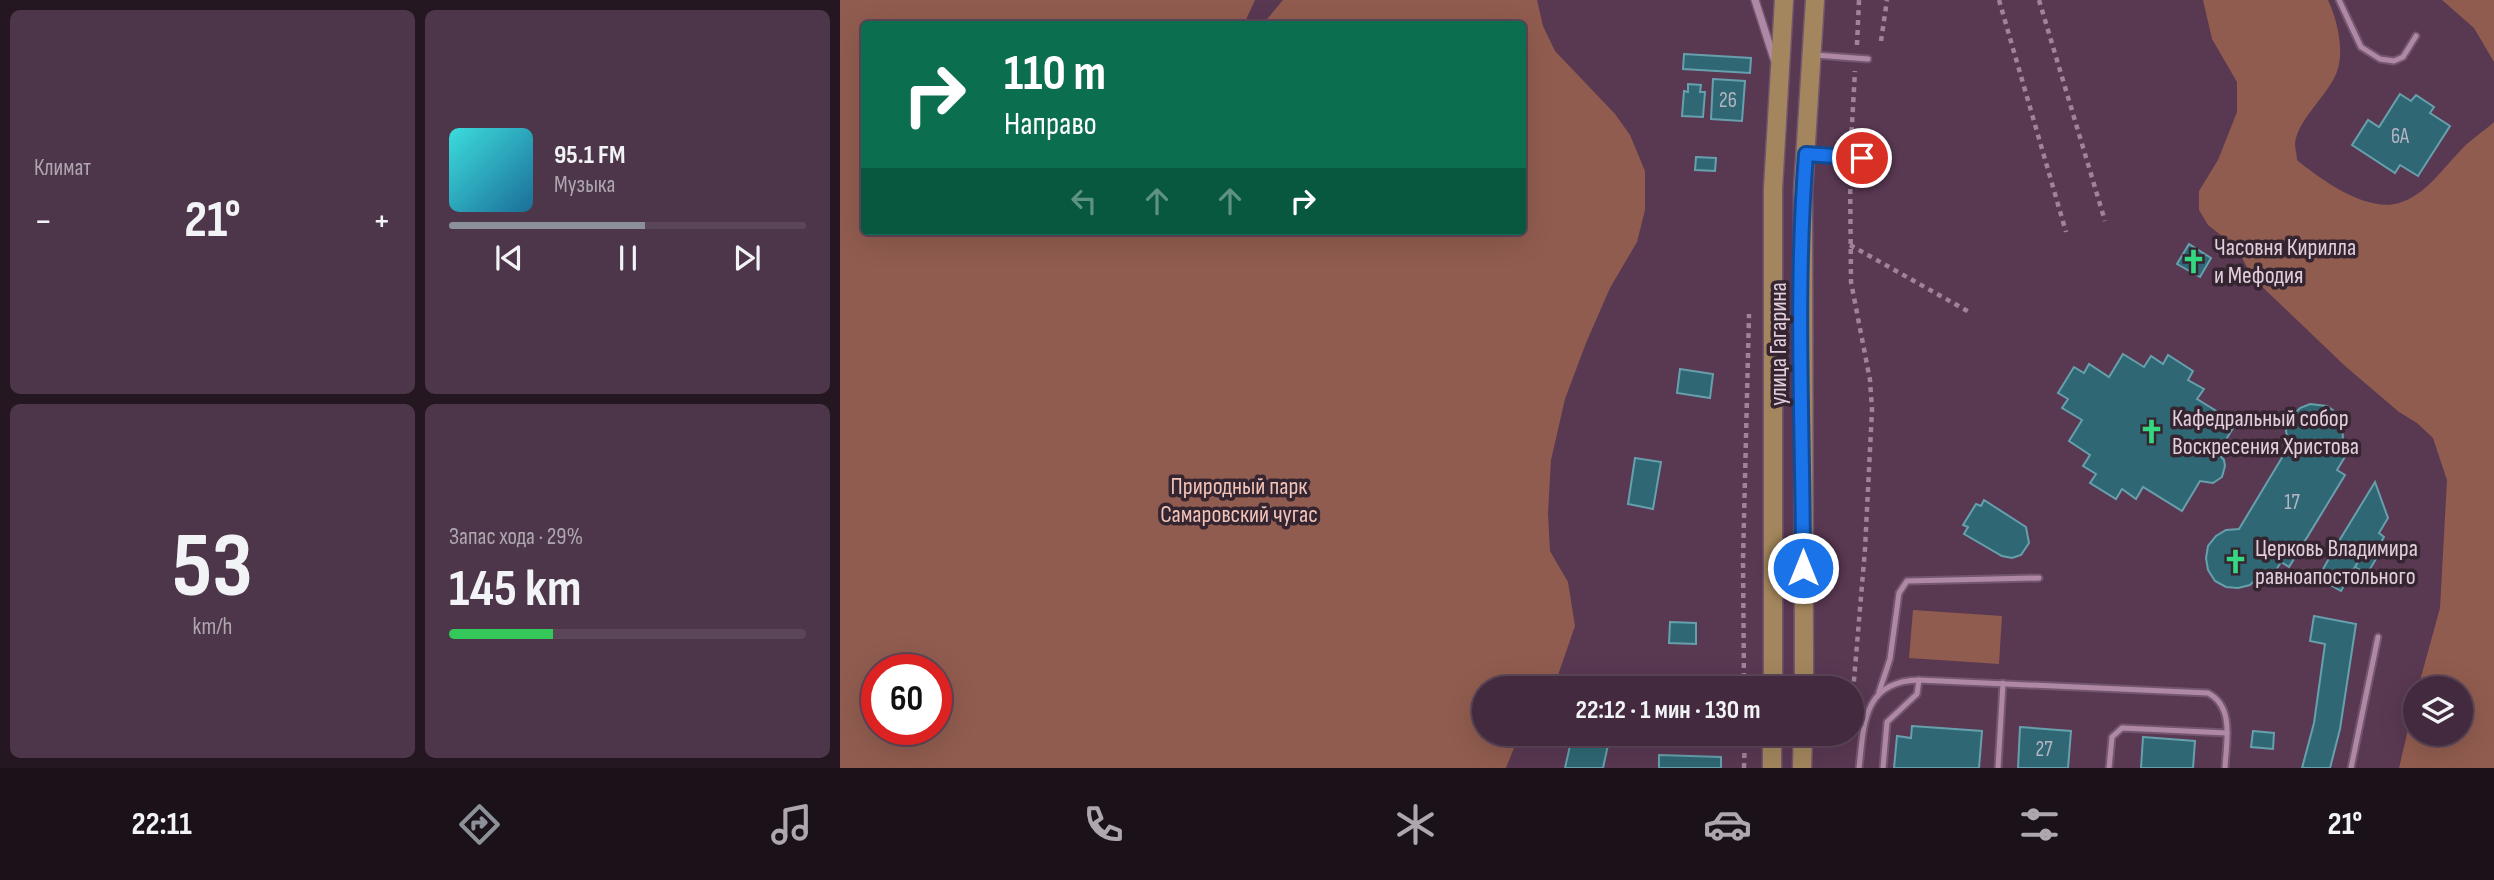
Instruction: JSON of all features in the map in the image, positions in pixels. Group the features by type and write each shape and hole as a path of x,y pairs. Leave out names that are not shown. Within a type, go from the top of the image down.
{"main road":[{"name":"улица Гагарина","path":"1773,676 1773,189 1784,0"},
{"name":"улица Гагарина","path":"1804,676 1803,191 1815,0"},
{"path":"1772,746 1772,768"},
{"path":"1802,768 1803,746"}],"street":[{"path":"1755,0 1779,74"}],"lane":[{"path":"2339,0 2361,47 2380,59 2394,61 2403,57 2416,36"},
{"path":"1810,54 1868,58"},
{"path":"1806,154 1862,158"},
{"path":"1859,768 1866,720 1890,659 1899,593 1907,581 2039,578"},
{"path":"2351,768 2378,638"},
{"path":"1878,695 1900,680 2203,692 2214,696 2223,705 2227,733 2225,768"},
{"path":"1882,768 1887,722 1917,694 1919,680"},
{"path":"1998,768 2003,683"},
{"path":"2109,768 2112,737 2122,728 2227,733"}],"path":[{"path":"1855,676 1865,561 1872,410 1870,380 1851,282 1850,157 1859,0"},
{"path":"1881,41 1887,0"},
{"path":"1999,0 2066,232"},
{"path":"2039,0 2105,221"},
{"path":"1850,245 1971,313"},
{"path":"1744,676 1742,560 1750,310"},
{"path":"1744,768 1745,746"}],"green space":[{"name":"Природный парк Самаровский чугас","path":"840,0 1255,0 1245,21 861,21 861,235 1526,235 1526,21 1266,21 1283,0 1537,0 1543,26 1555,51 1615,114 1630,135 1645,171 1645,210 1637,242 1610,288 1586,343 1565,399 1551,460 1548,514 1550,551 1568,582 1575,626 1558,676 1472,676 1472,746 1515,746 1506,768 840,768"},
{"path":"2203,0 2328,0 2338,31 2339,64 2331,84 2297,134 2297,160 2331,185 2359,199 2386,205 2409,199 2433,181 2465,146 2494,122 2494,768 2399,768 2404,746 2473,746 2473,676 2421,676 2440,608 2447,480 2433,438 2345,366 2252,277 2237,248 2208,225 2199,210 2199,191 2218,160 2237,112 2237,82 2212,39"},
{"path":"2442,0 2494,0 2494,62 2474,28"},
{"path":"1913,610 2002,616 1999,664 1909,658"}],"building":[{"path":"1684,54 1751,58 1750,73 1683,69"},
{"path":"1713,79 1745,81 1742,121 1711,119"},
{"path":"1688,84 1701,85 1700,92 1705,92 1703,117 1682,116 1684,91 1688,92"},
{"path":"2400,94 2411,101 2416,95 2434,107 2430,113 2450,126 2418,176 2400,165 2395,173 2352,145 2368,120 2379,127"},
{"path":"1696,157 1716,158 1715,171 1695,170"},
{"name":"Часовня Кирилла и Мефодия","path":"2189,244 2211,258 2200,277 2177,264"},
{"name":"Кафедральный собор Воскресения Христова","path":"2123,354 2144,367 2151,356 2163,364 2168,355 2193,371 2188,380 2204,389 2197,399 2236,423 2218,453 2225,466 2222,477 2213,483 2200,481 2182,511 2143,487 2136,499 2122,489 2116,499 2090,483 2096,474 2083,466 2090,455 2069,441 2082,420 2062,408 2068,399 2058,393 2074,367 2084,373 2089,364 2109,377"},
{"path":"1680,369 1713,374 1710,398 1677,393"},
{"path":"2310,404 2327,406 2342,422 2343,440 2339,450 2346,455 2337,470 2345,475 2289,567 2281,562 2269,582 2259,576 2250,585 2226,587 2215,581 2208,570 2208,546 2216,536 2226,530 2239,529 2289,446 2286,431 2289,419 2300,408"},
{"path":"1635,458 1661,462 1653,509 1628,504"},
{"path":"2375,482 2388,518 2379,533 2384,537 2375,552 2379,554 2367,574 2355,567 2359,560 2336,546"},
{"path":"1984,500 2026,527 2029,543 2021,555 2012,558 2002,556 1964,534 1968,527 1963,525 1976,504 1981,506"},
{"path":"2336,546 2359,560 2341,591 2318,578"},
{"path":"2314,616 2356,624 2340,729 2330,768 2302,768 2314,723 2325,644 2310,641"},
{"path":"1670,622 1696,623 1696,644 1669,643"},
{"path":"1912,726 1982,731 1979,768 1894,768 1897,736 1911,738"},
{"path":"2020,727 2071,731 2068,768 2018,768"},
{"path":"2253,731 2274,733 2273,749 2251,747"},
{"path":"2143,737 2195,741 2193,768 2141,768"},
{"path":"1570,746 1608,746 1603,768 1565,768"},
{"path":"1659,755 1721,757 1721,768 1659,768"}],"place":[{"name":"Часовня Кирилла и Мефодия","path":"2194,261"},
{"name":"Кафедральный собор Воскресения Христова","path":"2152,432"},
{"name":"Церковь Владимира равноапостольного","path":"2235,562"}],"route":[{"path":"1803,568 1802,291 1806,154 1862,158"}]}
